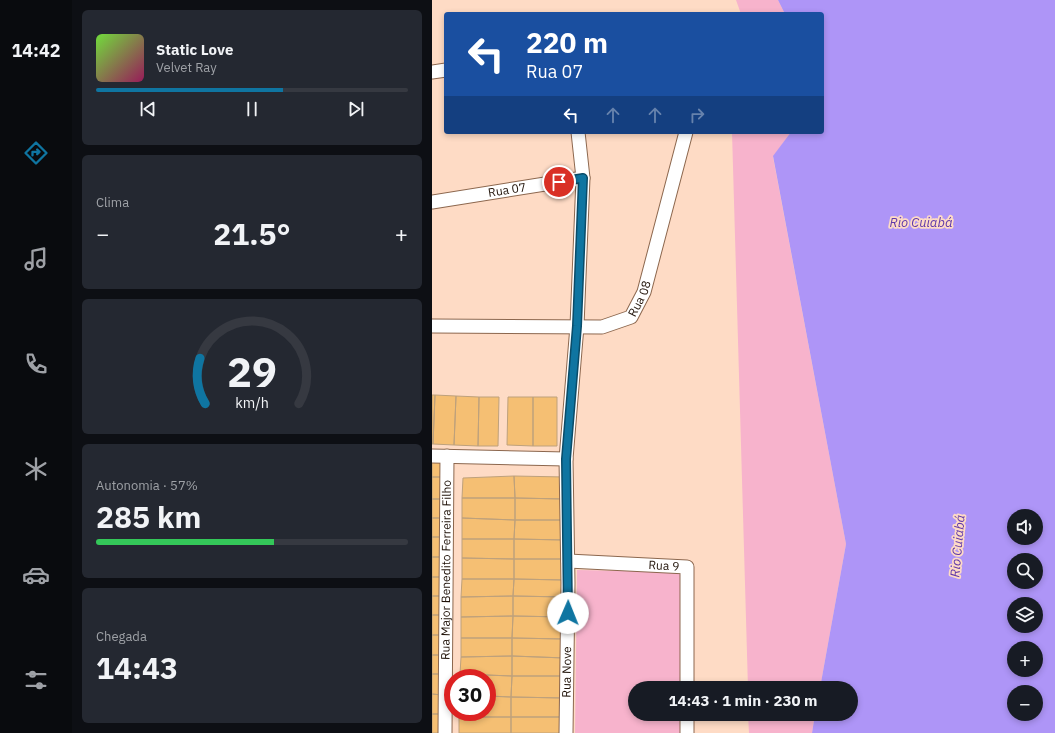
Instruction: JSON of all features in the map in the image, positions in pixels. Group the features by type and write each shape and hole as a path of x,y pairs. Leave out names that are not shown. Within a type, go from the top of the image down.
{"street":[{"path":"432,72 444,70"},
{"name":"Rua Nove","path":"566,733 568,561 566,459 577,326 583,178 578,134"},
{"name":"Rua 08","path":"432,326 577,326 602,328 631,317 644,292 685,134"},
{"name":"Rua 07","path":"432,202 583,178"},
{"path":"432,456 566,459"},
{"name":"Rua Major Benedito Ferreira Filho","path":"445,733 447,456"},
{"name":"Rua 9","path":"568,561 687,567 687,681"},
{"path":"687,721 687,733"}],"shaded area":[{"path":"736,0 778,0 784,12 740,12"},
{"path":"732,134 790,134 773,157 846,544 821,681 748,681"},
{"path":"577,570 682,572 680,681 628,681 628,721 680,721 680,733 575,733"},
{"path":"748,721 814,721 812,733 749,733"}],"water":[{"name":"Rio Cuiabá","path":"778,0 1055,0 1055,733 812,733 814,721 858,721 858,681 821,681 846,544 773,156 790,134 824,134 824,12 784,12"}],"building":[{"path":"432,395 435,395 433,444 432,444"},
{"path":"435,395 456,396 454,445 433,444"},
{"path":"456,396 479,397 478,446 454,445"},
{"path":"479,397 499,397 498,446 478,446"},
{"path":"508,397 533,397 533,446 507,445"},
{"path":"533,397 557,397 557,446 533,446"},
{"path":"443,459 444,477 432,477 432,460"},
{"path":"514,476 515,498 462,498 463,478"},
{"path":"514,476 565,477 565,499 515,498"},
{"path":"432,477 444,477 444,499 432,499"},
{"path":"462,498 515,498 515,520 462,518"},
{"path":"515,498 565,499 565,520 515,520"},
{"path":"432,499 444,499 444,518 432,518"},
{"path":"432,518 444,518 444,537 432,537"},
{"path":"462,518 515,520 514,539 462,539"},
{"path":"515,520 565,520 566,540 514,539"},
{"path":"432,537 444,537 444,557 432,557"},
{"path":"462,539 514,539 514,559 462,558"},
{"path":"514,539 566,540 565,559 514,559"},
{"path":"432,557 444,557 444,577 432,577"},
{"path":"462,558 514,559 514,579 462,579"},
{"path":"514,559 565,559 565,580 514,579"},
{"path":"432,577 444,577 444,596 432,596"},
{"path":"462,579 514,579 513,596 461,597"},
{"path":"514,579 565,580 565,597 513,596"},
{"path":"432,596 444,596 443,615 432,615"},
{"path":"513,596 513,616 461,617 461,597"},
{"path":"513,596 565,597 565,617 513,616"},
{"path":"432,615 443,615 443,635 432,635"},
{"path":"513,616 512,638 461,638 461,617"},
{"path":"513,616 565,617 565,639 512,638"},
{"path":"432,635 443,635 443,655 432,655"},
{"path":"461,638 512,638 512,656 461,657"},
{"path":"512,638 565,639 565,658 512,656"},
{"path":"432,655 443,655 443,674 432,674"},
{"path":"512,656 512,676 496,675 496,669 460,669 461,657"},
{"path":"512,656 565,658 563,676 512,676"},
{"path":"432,674 443,674 442,695 432,694"},
{"path":"496,675 512,676 511,697 496,696"},
{"path":"512,676 563,676 564,698 511,697"},
{"path":"432,694 442,695 442,714 432,714"},
{"path":"496,696 511,697 511,717 496,717"},
{"path":"511,697 564,698 563,717 511,717"},
{"path":"432,714 442,714 441,733 432,733"},
{"path":"496,717 511,717 511,733 459,733 459,721 496,721"},
{"path":"511,717 563,717 564,733 511,733"}],"route":[{"path":"559,182 583,178 577,326 566,459 568,613"}]}
